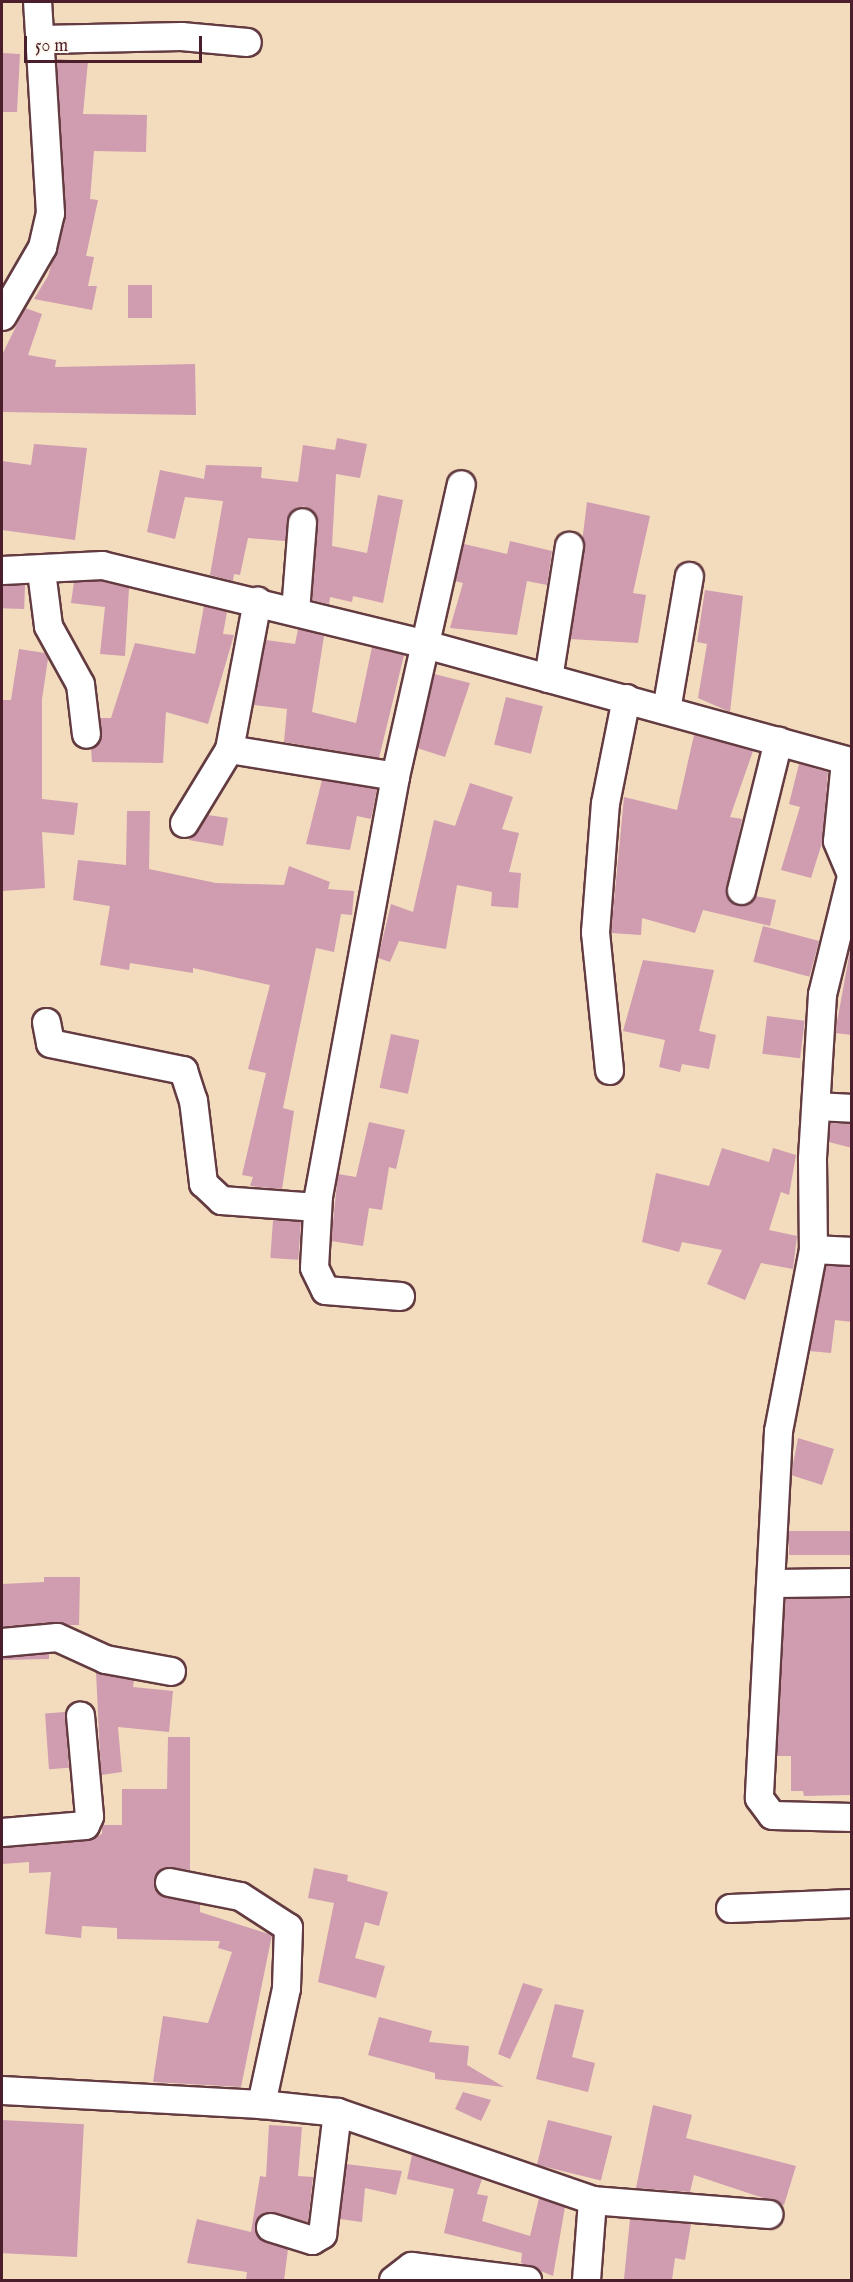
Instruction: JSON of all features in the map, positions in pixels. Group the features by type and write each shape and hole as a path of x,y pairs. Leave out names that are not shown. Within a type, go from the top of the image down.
{"street":[{"path":"2,316 42,247 50,213 37,2"},
{"path":"40,39 181,36 247,42"},
{"path":"400,1296 325,1290 314,1267 317,1207 395,776 461,484"},
{"path":"295,611 302,522"},
{"path":"548,678 569,546"},
{"path":"2,570 41,571 102,565 257,601 425,644 626,698 848,762 837,841 851,877 822,994 816,1106 813,1249 778,1431 772,1583 759,1798 772,1815 852,1817"},
{"path":"41,571 48,626 80,684 86,734"},
{"path":"666,710 689,576"},
{"path":"184,823 229,749 257,601"},
{"path":"609,1070 595,932 605,803 626,698"},
{"path":"741,890 778,741"},
{"path":"229,749 395,776"},
{"path":"46,1022 50,1043 183,1070 193,1100 201,1175 215,1196 317,1207"},
{"path":"816,1106 852,1108"},
{"path":"813,1249 852,1251"},
{"path":"772,1583 852,1582"},
{"path":"2,1642 57,1637 105,1659 171,1671"},
{"path":"2,1832 85,1825 89,1816 80,1715"},
{"path":"169,1882 240,1896 288,1927 286,1988 261,2104"},
{"path":"730,1908 852,1903"},
{"path":"2,2090 261,2104 337,2112 592,2200 768,2214"},
{"path":"270,2228 312,2240 322,2235 337,2112"},
{"path":"586,2280 592,2200"},
{"path":"393,2280 411,2266 527,2280"}],"building":[{"path":"2,53 20,54 17,112 2,112"},
{"path":"56,59 88,61 83,114 147,115 146,152 94,151 90,199 98,200 86,256 94,257 88,286 97,286 92,310 34,299 48,276 65,216"},
{"path":"128,285 152,285 152,318 128,318"},
{"path":"25,308 42,314 28,355 56,360 55,367 195,364 196,415 2,412 2,355"},
{"path":"337,438 367,444 360,478 336,474 332,546 367,553 378,495 403,500 383,603 353,596 352,602 330,597 329,604 312,600 318,523 304,506 289,514 285,541 248,538 240,575 234,574 233,581 210,575 223,501 185,497 175,539 147,532 160,470 204,479 206,465 262,467 261,478 298,482 303,445 335,450"},
{"path":"34,444 87,448 75,540 2,530 2,461 31,465"},
{"path":"587,502 650,516 633,593 646,595 638,643 570,639"},
{"path":"510,541 552,551 547,585 527,581 517,635 450,628 463,583 455,581 464,544 507,554"},
{"path":"100,581 129,588 125,656 100,654 105,607 71,603 74,582"},
{"path":"2,584 25,585 24,609 2,608"},
{"path":"705,590 743,596 730,712 698,698 707,644 697,642"},
{"path":"204,606 227,612 223,634 234,635 208,724 166,712 163,763 92,762 91,748 101,740 100,718 111,718 135,643 195,654"},
{"path":"298,629 324,636 312,712 356,723 372,647 404,655 379,758 284,742 287,709 253,705 266,640 295,644"},
{"path":"19,649 45,653 48,659 42,699 42,799 78,803 74,835 42,832 45,888 2,891 2,700 11,700"},
{"path":"434,674 470,683 445,757 417,748"},
{"path":"506,697 543,706 531,754 494,745"},
{"path":"694,735 753,751 730,817 742,819 726,894 738,905 755,896 776,900 770,926 703,910 695,933 642,918 641,935 611,933 624,797 677,810"},
{"path":"799,764 828,772 822,843 811,878 781,870 800,807 789,804"},
{"path":"322,780 377,789 371,819 357,816 350,850 306,844"},
{"path":"470,783 513,797 502,829 519,833 509,872 521,873 518,908 491,906 492,892 457,885 446,949 399,941 390,962 378,958 391,904 413,912 434,820 455,826"},
{"path":"127,811 150,811 149,869 216,883 284,885 289,866 330,882 328,889 354,891 352,915 341,914 334,952 316,948 283,1108 294,1111 282,1189 250,1186 253,1177 242,1175 266,1073 248,1069 270,985 193,968 193,973 130,963 129,970 100,965 110,906 73,900 78,860 126,865"},
{"path":"208,815 228,818 223,846 189,840"},
{"path":"763,926 819,941 809,977 753,962"},
{"path":"852,940 852,1035 835,1033"},
{"path":"643,960 714,970 699,1031 716,1035 709,1069 682,1064 680,1072 659,1067 665,1040 623,1031"},
{"path":"767,1016 805,1021 800,1058 762,1054"},
{"path":"391,1034 419,1040 408,1094 380,1088"},
{"path":"369,1122 405,1130 396,1169 389,1167 382,1210 369,1208 363,1246 331,1241 338,1174 356,1177"},
{"path":"830,1123 852,1124 852,1148 829,1142"},
{"path":"722,1148 769,1162 773,1148 796,1155 789,1195 781,1192 769,1230 797,1236 793,1269 761,1263 745,1300 707,1284 722,1250 682,1242 679,1252 642,1242 656,1173 709,1186"},
{"path":"273,1220 301,1222 298,1260 270,1258"},
{"path":"826,1265 852,1267 852,1322 835,1320 831,1353 809,1351"},
{"path":"798,1438 834,1449 822,1485 791,1475"},
{"path":"789,1531 852,1531 852,1555 789,1555"},
{"path":"44,1577 80,1577 79,1625 2,1626 2,1584 44,1582"},
{"path":"852,1598 852,1795 804,1796 803,1791 791,1791 791,1756 777,1756 785,1599"},
{"path":"49,1654 49,1659 2,1660 2,1657"},
{"path":"96,1672 134,1680 133,1687 173,1691 169,1732 118,1727 122,1772 101,1775"},
{"path":"65,1712 69,1768 49,1769 45,1713"},
{"path":"168,1737 190,1737 190,1870 163,1867 154,1878 154,1888 165,1897 200,1904 200,1912 272,1935 241,2087 153,2082 163,2016 208,2023 232,1952 218,1948 220,1941 117,1939 117,1928 82,1926 81,1938 45,1934 51,1872 29,1873 29,1862 2,1864 2,1847 86,1841 102,1834 102,1825 122,1825 122,1789 167,1789"},
{"path":"314,1868 348,1875 347,1881 388,1892 379,1926 365,1922 355,1958 385,1966 376,1998 318,1982 334,1903 308,1898"},
{"path":"523,1983 543,1989 510,2059 498,2054"},
{"path":"555,2004 584,2010 572,2057 595,2063 588,2092 536,2079"},
{"path":"379,2017 432,2031 429,2042 469,2046 467,2065 504,2087 435,2079 435,2073 368,2055"},
{"path":"463,2092 491,2100 481,2121 455,2109"},
{"path":"653,2105 692,2115 686,2138 796,2166 784,2205 694,2175 690,2192 636,2188"},
{"path":"2,2120 84,2124 77,2257 2,2253"},
{"path":"548,2120 612,2136 601,2181 537,2165"},
{"path":"269,2125 302,2127 298,2176 313,2177 308,2222 267,2212 255,2223 259,2238 288,2249 284,2280 246,2280 247,2272 187,2263 197,2219 251,2232 260,2176 266,2177"},
{"path":"412,2155 482,2179 477,2194 488,2196 482,2221 530,2236 539,2198 565,2207 553,2276 521,2263 522,2253 444,2233 454,2189 407,2179"},
{"path":"346,2164 402,2171 396,2195 365,2188 362,2222 340,2219"},
{"path":"630,2219 691,2224 685,2260 675,2258 672,2280 624,2279"}]}
